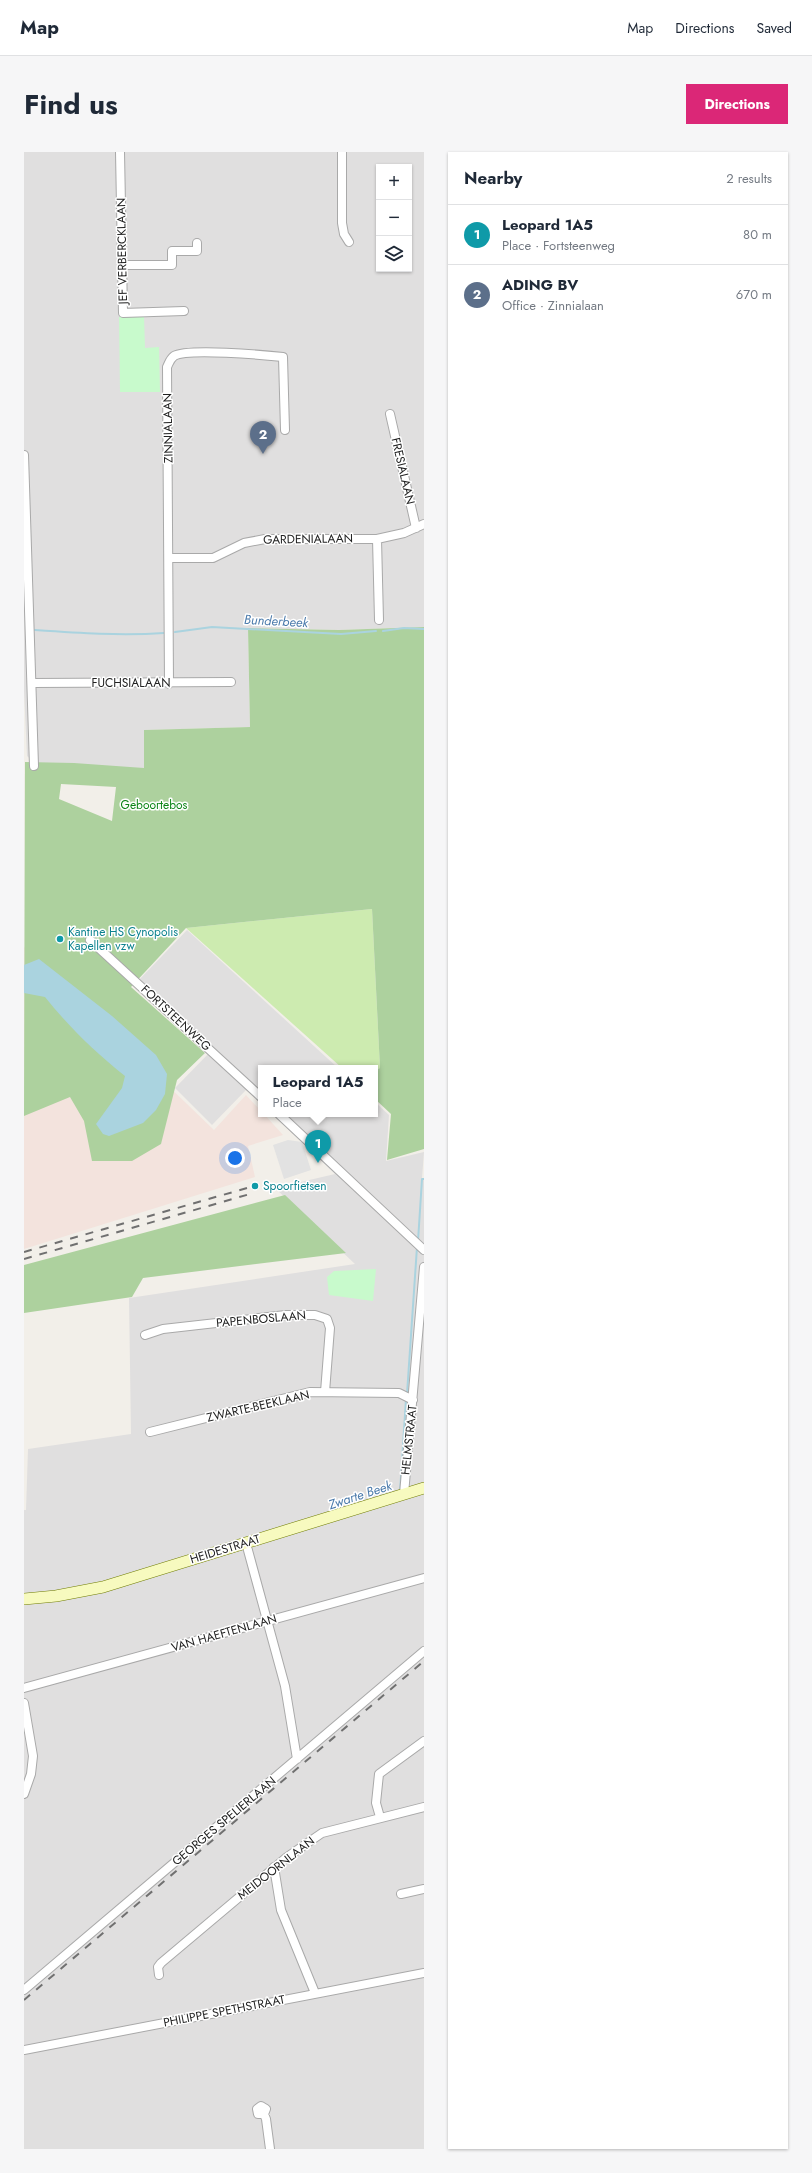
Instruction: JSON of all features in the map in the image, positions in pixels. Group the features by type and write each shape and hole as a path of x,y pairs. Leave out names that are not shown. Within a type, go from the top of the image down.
{"street":[{"name":"JEF VERBERCKLAAN","path":"120,152 123,313 184,311"},
{"path":"342,152 342,223 344,234 349,242"},
{"path":"122,265 172,265 172,251 197,251 197,243"},
{"name":"ZINNIALAAN","path":"169,684 170,558 167,367 170,360 179,355 198,353 246,353 283,357 285,430"},
{"name":"FRESIALAAN","path":"390,414 416,528"},
{"path":"24,455 34,766"},
{"name":"GARDENIALAAN","path":"170,558 213,558 244,543 265,538 377,539 404,533 424,524"},
{"path":"377,539 379,620"},
{"name":"FUCHSIALAAN","path":"32,683 169,684 231,682"},
{"name":"FORTSTEENWEG","path":"90,940 258,1094"},
{"path":"282,1117 424,1250"},
{"name":"HELMSTRAAT","path":"404,1494 424,1267"},
{"name":"PAPENBOSLAAN","path":"145,1335 163,1329 286,1315 321,1316 327,1319 330,1328 325,1392"},
{"name":"ZWARTE-BEEKLAAN","path":"150,1432 310,1392 399,1393 413,1400"},
{"name":"HEIDESTRAAT","path":"24,1599 56,1596 102,1587 424,1488"},
{"path":"246,1543 266,1621 285,1686 297,1759"},
{"name":"VAN HAEFTENLAAN","path":"24,1688 424,1578"},
{"name":"GEORGES SPELIERLAAN","path":"24,1990 424,1651"},
{"path":"24,1703 33,1756 31,1774 24,1794"},
{"path":"380,1817 376,1802 379,1774 424,1741"},
{"name":"MEIDOORNLAAN","path":"160,1975 158,1968 161,1963 274,1868 322,1833 424,1806"},
{"path":"274,1868 281,1910 315,1993"},
{"path":"401,1894 424,1890"},
{"name":"PHILIPPE SPETHSTRAAT","path":"24,2050 424,1973"},
{"path":"264,2114 270,2149"}],"shaded area":[{"path":"24,152 424,152 424,627 339,630 248,628 250,727 144,730 145,768 44,771 27,756 24,691"},
{"path":"187,930 335,1065 258,1065 258,1101 246,1090 212,1125 175,1088 210,1052 137,982"},
{"path":"24,947 214,1130 246,1095 258,1108 258,1117 267,1117 283,1135 248,1146 255,1177 24,1249"},
{"path":"378,1105 389,1115 386,1161 424,1152 422,1178 424,1178 424,2149 24,2149 24,1510 26,1510 28,1449 131,1434 129,1298 355,1264 275,1188 335,1174 275,1117 378,1117"},
{"path":"288,1140 302,1142 311,1170 284,1179 273,1145"}],"green space":[{"path":"144,316 145,348 159,347 160,392 120,392 119,317"},
{"name":"Geboortebos","path":"424,627 424,1149 387,1160 391,1114 378,1102 378,1069 380,1068 372,909 186,928 131,987 205,1053 177,1080 161,1144 132,1161 92,1161 84,1121 70,1097 24,1116 25,762 74,763 144,768 144,730 250,727 248,628 339,630","holes":["61,784 116,787 112,821 59,799"]},
{"path":"372,909 380,1068 378,1069 378,1065 339,1065 186,928"},
{"path":"285,1195 346,1253 143,1278 132,1297 24,1313 24,1265"},
{"path":"376,1269 373,1301 329,1295 327,1277 334,1271"}],"water":[{"path":"39,959 112,1016 156,1055 167,1074 165,1094 156,1110 143,1123 109,1136 103,1134 96,1124 122,1088 125,1076 83,1039 63,1019 45,997 24,993 24,965"}],"waterway":[{"name":"Bunderbeek","path":"175,632 212,627 341,634 376,631"},
{"name":"Bunderbeek","path":"383,631 404,628 424,629"},
{"name":"Bunderbeek","path":"35,630 116,634 164,633"},
{"name":"Zwarte Beek","path":"418,1241 422,1179 424,1179"},
{"name":"Zwarte Beek","path":"407,1394 417,1247"},
{"name":"Zwarte Beek","path":"400,1492 406,1399"}],"railway":[{"path":"24,1252 247,1188"},
{"path":"24,1259 250,1194"},
{"path":"24,2000 424,1661"}],"place":[{"name":"ADING BV","path":"263,454"},
{"name":"Kantine HS Cynopolis Kapellen vzw","path":"60,939"},
{"name":"Leopard 1A5","path":"318,1163"},
{"name":"Spoorfietsen","path":"255,1186"}]}
